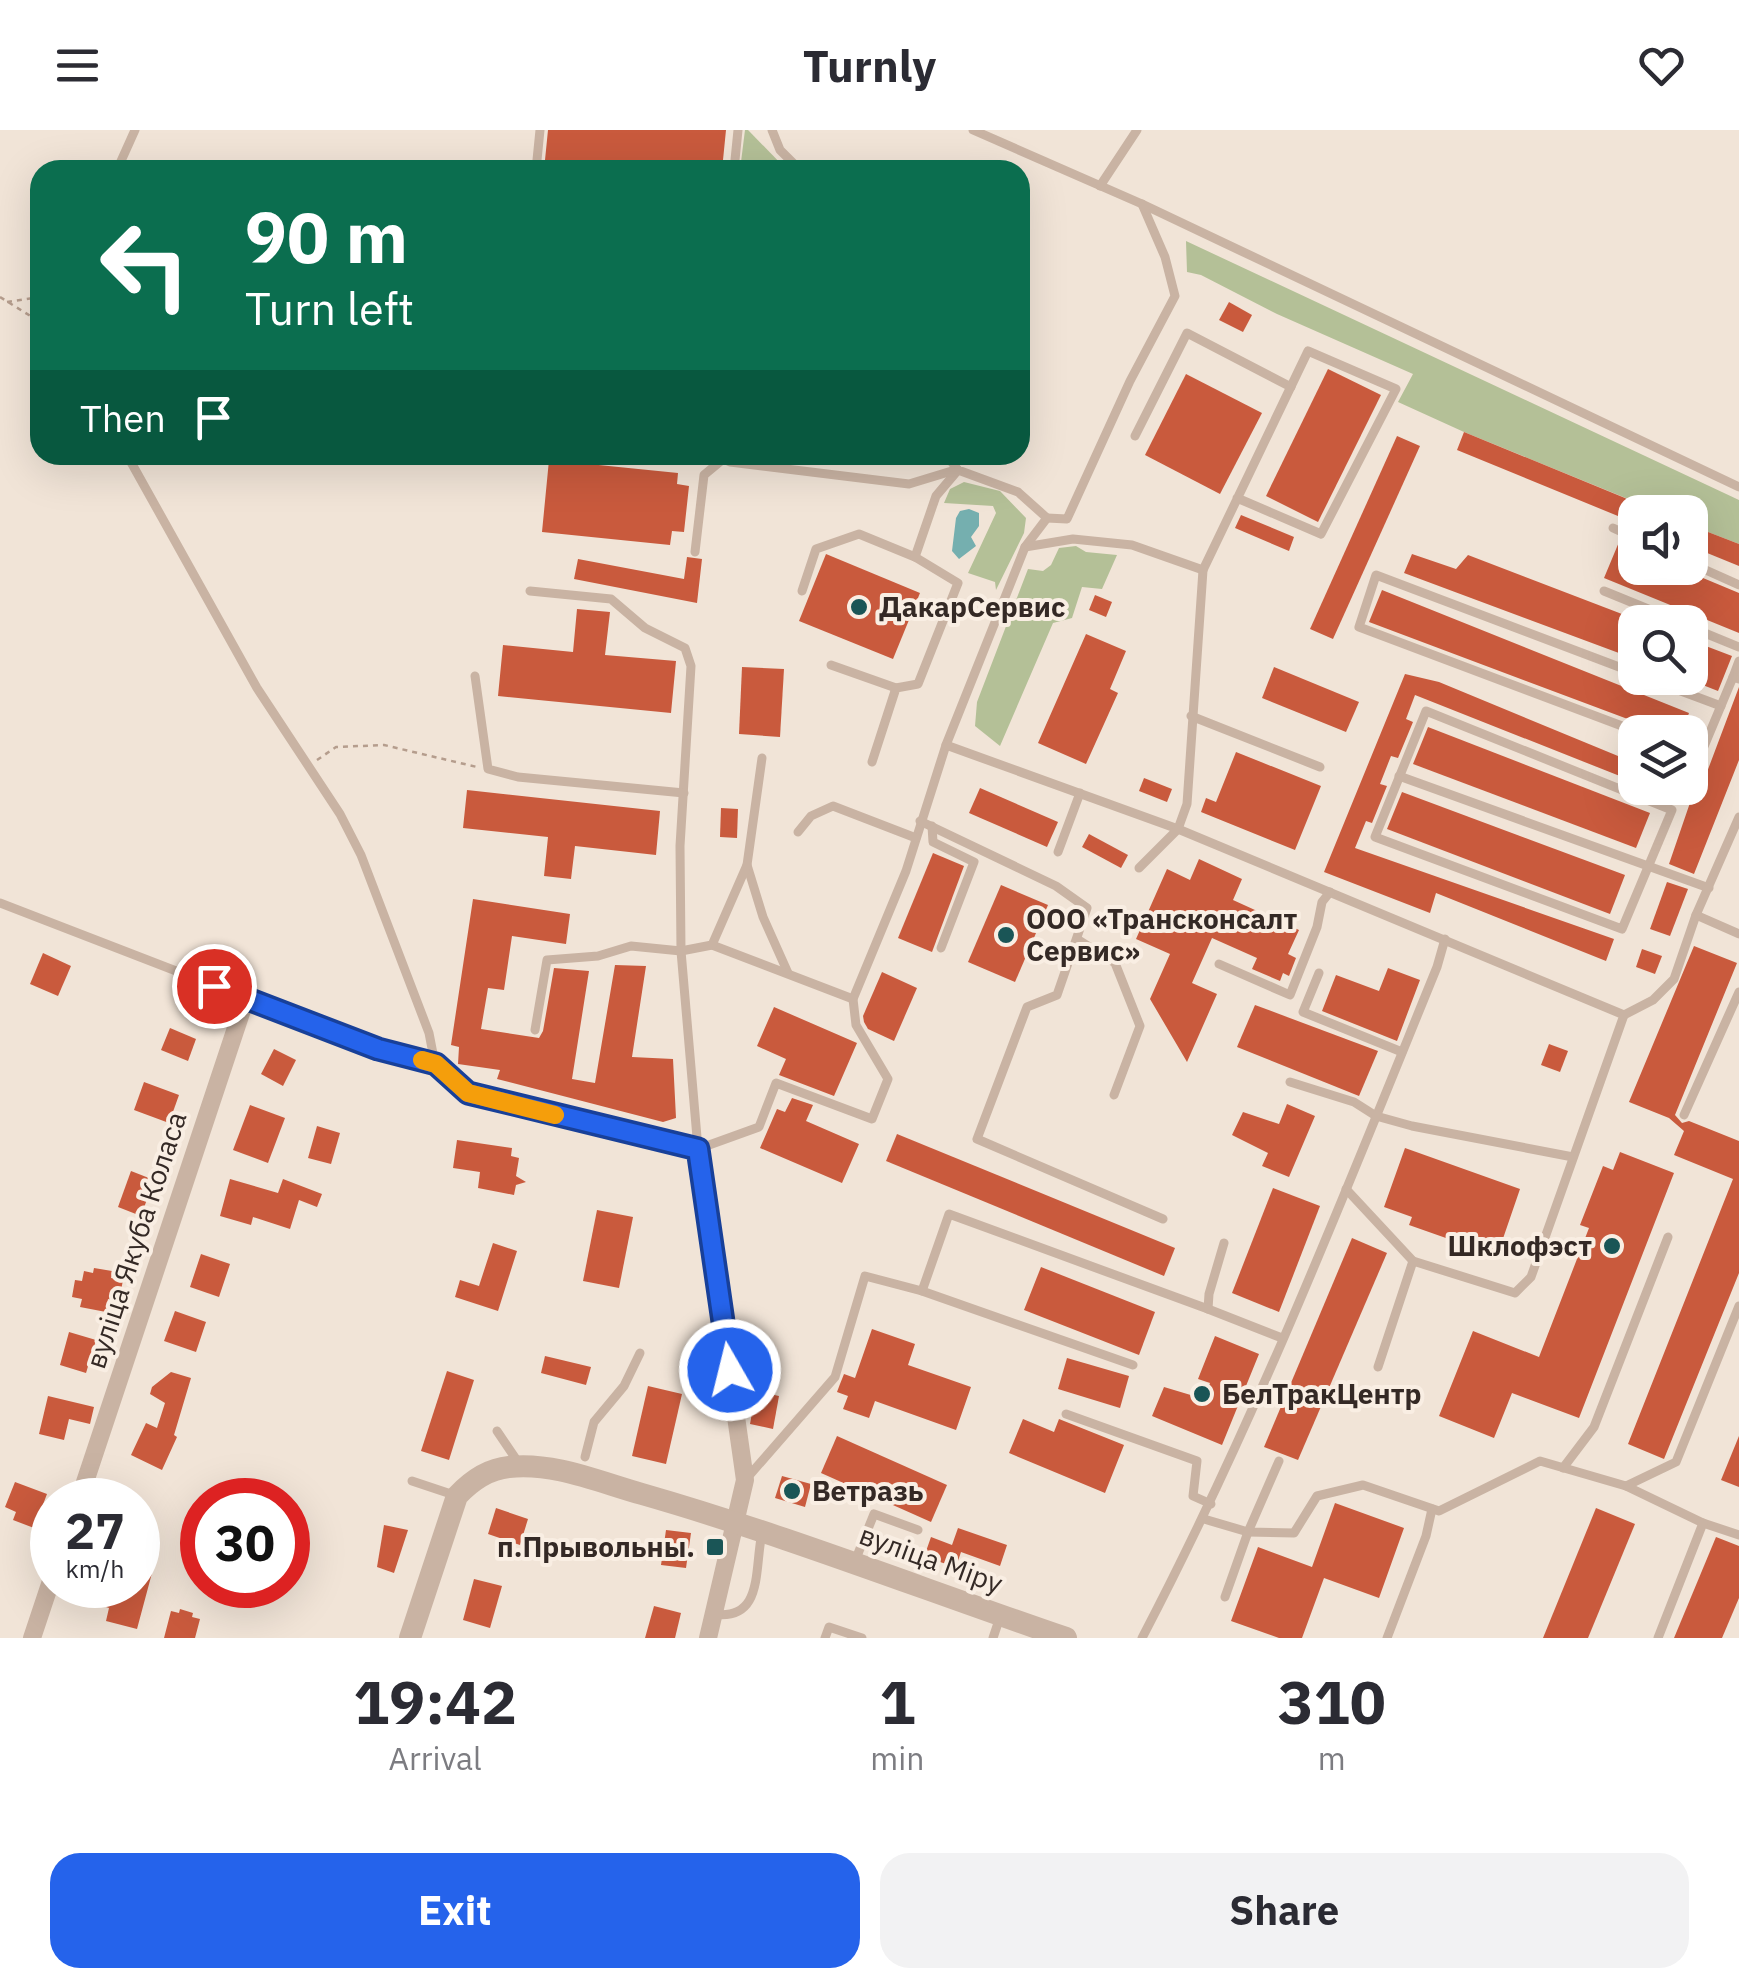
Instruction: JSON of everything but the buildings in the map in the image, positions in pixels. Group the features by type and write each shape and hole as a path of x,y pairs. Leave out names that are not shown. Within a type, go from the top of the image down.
{"street":[{"name":"вуліца Якуба Коласа","path":"86,1478 246,998"},
{"path":"698,1149 746,1480 708,1638"},
{"name":"вуліца Міру","path":"522,1467 537,1466 584,1476 734,1520 854,1564 997,1627 1066,1638"},
{"path":"410,1638 457,1496 469,1483 487,1473 522,1467"},
{"path":"32,1638 42,1608"}],"lane":[{"path":"122,160 135,130"},
{"path":"537,160 540,130"},
{"path":"735,160 738,130"},
{"path":"772,130 780,150 790,160"},
{"path":"974,130 1142,204 1739,486"},
{"path":"1100,186 1137,130"},
{"path":"954,465 958,470 1018,492 1047,518 1067,519 1130,381 1176,296 1142,204"},
{"path":"1135,436 1187,333 1291,387"},
{"path":"1140,868 1178,829 1186,804 1203,570 1237,498 1308,351 1396,389 1320,534 1237,498"},
{"path":"132,465 214,615 340,814 361,855 429,1033 436,1064"},
{"path":"694,552 704,475 713,465"},
{"path":"770,465 909,484 958,470"},
{"path":"915,558 936,496 958,470"},
{"path":"0,903 378,1049 436,1064 468,1093 698,1149 758,1127 776,1083 872,1119 888,1078 856,1025 853,999 906,871 946,745 1025,547 1047,518"},
{"path":"1614,528 1618,530"},
{"path":"802,591 816,549 859,534 915,558 958,583 918,684 896,688 832,666"},
{"path":"1025,547 1073,540 1132,546 1203,570"},
{"path":"1708,571 1739,585"},
{"path":"1618,667 1376,575 1358,626 1618,724"},
{"path":"530,590 611,599 645,628 685,648 691,666 680,846 681,951 698,1149"},
{"path":"1604,591 1638,605"},
{"path":"1708,634 1739,647"},
{"path":"1708,737 1736,678 1739,661"},
{"path":"475,676 488,769 518,777 684,793"},
{"path":"872,762 896,688"},
{"path":"1692,695 1721,706"},
{"path":"1426,711 1672,810 1647,867 1622,929 1375,837 1426,711"},
{"path":"1191,716 1320,767"},
{"path":"946,745 1178,829 1624,1014"},
{"path":"712,945 747,866 762,758"},
{"path":"1399,776 1708,888"},
{"path":"1058,852 1080,793"},
{"path":"798,832 811,816 833,806 916,838"},
{"path":"1346,1189 1413,1261 1515,1293 1531,1277 1624,1014 1653,1000 1674,979 1696,916 1739,817"},
{"path":"920,821 1056,886 1087,908 1056,995 1028,1006 977,1139 1163,1219"},
{"path":"932,826 933,842 974,862 941,948"},
{"path":"1728,840 1739,846"},
{"path":"747,866 763,917 788,974"},
{"path":"1219,964 1290,995 1318,928 1322,902 1330,892"},
{"path":"1696,916 1739,934"},
{"path":"1076,939 1114,963 1140,1026 1114,1096"},
{"path":"1142,1638 1211,1504 1346,1189 1445,939"},
{"path":"535,1030 547,960 598,956 631,946 681,951 712,945 853,999"},
{"path":"1320,973 1303,1012 1402,1052"},
{"path":"1684,1115 1739,992"},
{"path":"1290,1082 1412,1126 1573,1158"},
{"path":"922,1291 949,1214 1282,1338"},
{"path":"1563,1468 1594,1427 1668,1237"},
{"path":"1208,1309 1224,1242"},
{"path":"1378,1367 1413,1261"},
{"path":"746,1480 835,1376 865,1276 922,1291 1133,1366"},
{"path":"1626,1486 1676,1462 1739,1306"},
{"path":"585,1457 594,1422 624,1386 640,1353"},
{"path":"1066,1414 1197,1461 1193,1496 1211,1504"},
{"path":"497,1431 522,1467"},
{"path":"1225,1597 1279,1461"},
{"path":"1204,1519 1248,1532 1294,1533 1316,1496 1363,1485 1439,1511 1540,1462 1626,1486 1702,1523 1739,1535"},
{"path":"412,1482 457,1496"},
{"path":"1388,1638 1426,1536 1432,1508"},
{"path":"854,1564 874,1514 918,1530"},
{"path":"1658,1638 1702,1523"},
{"path":"712,1614 732,1617 752,1597 763,1531"},
{"path":"825,1638 829,1627 862,1638"}],"path":[{"path":"0,297 30,316"},
{"path":"7,302 30,299"},
{"path":"308,766 336,747 384,745 488,769"}],"green space":[{"path":"748,130 777,160 741,160"},
{"path":"1186,241 1739,500 1739,544 1708,532 1708,495 1618,495 1464,432 1398,402 1413,374 1277,314 1201,275 1187,272"},
{"path":"964,482 1000,491 1026,518 1024,533 996,590 995,582 968,573 996,513 993,506 944,503 950,489"},
{"path":"1076,546 1086,552 1117,555 1102,589 1082,587 1072,618 1053,623 1000,746 975,726 977,702 1028,569 1043,571 1051,565 1059,548"}],"water":[{"path":"960,511 979,513 979,526 971,537 976,546 959,559 952,551 956,518"}],"slow traffic":[{"path":"422,1060 436,1064 468,1093 555,1115"}],"place":[{"name":"ДакарСервис","path":"859,607"},
{"name":"ООО «Трансконсалт Сервис»","path":"1006,935"},
{"name":"Шклофэст","path":"1612,1246"},
{"name":"БелТракЦентр","path":"1202,1394"},
{"name":"Ветразь","path":"792,1491"},
{"name":"п.Прывольны.","path":"715,1547"}],"route":[{"path":"214,986 378,1049 436,1064 468,1093 698,1149 730,1370"}]}
